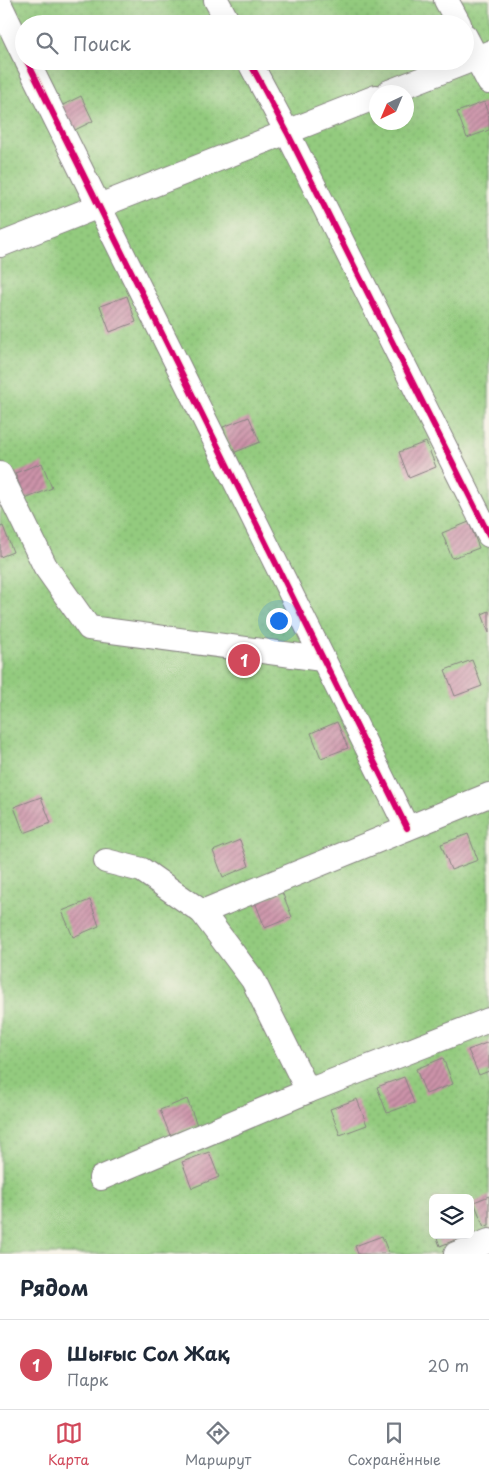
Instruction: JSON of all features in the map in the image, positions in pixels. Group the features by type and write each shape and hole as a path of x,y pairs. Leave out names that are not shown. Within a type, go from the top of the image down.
{"street":[{"path":"216,0 224,15"},
{"path":"446,0 454,15"},
{"path":"0,6 15,37"},
{"path":"474,46 483,55 489,82"},
{"path":"31,70 97,207 407,828"},
{"path":"254,70 287,132 489,535"},
{"path":"407,85 445,70"},
{"path":"0,245 369,100"},
{"path":"0,474 45,566 88,628 322,659"},
{"path":"202,912 489,795"},
{"path":"106,861 142,870 202,912 253,980 308,1091"},
{"path":"101,1178 308,1091 489,1020"},
{"path":"456,1254 489,1241"}],"green space":[{"path":"0,0 489,0 489,1254 0,1254"}],"building":[{"path":"81,96 93,121 67,134 55,109"},
{"path":"484,102 489,117 489,130 467,138 457,112"},
{"path":"127,296 136,322 110,332 100,306"},
{"path":"249,417 260,442 233,453 223,427"},
{"path":"426,442 436,467 409,478 399,452"},
{"path":"42,463 52,488 25,499 15,473"},
{"path":"469,522 479,548 452,558 442,533"},
{"path":"3,526 13,552 0,557 0,527"},
{"path":"489,611 489,633 482,614"},
{"path":"472,660 482,686 455,696 445,670"},
{"path":"337,722 348,748 321,758 311,733"},
{"path":"41,797 51,823 24,833 14,807"},
{"path":"468,834 478,860 451,870 441,844"},
{"path":"240,840 249,866 223,877 213,851"},
{"path":"282,892 292,917 265,928 255,902"},
{"path":"90,900 99,926 73,937 62,911"},
{"path":"489,1042 489,1071 479,1075 468,1050"},
{"path":"443,1058 453,1084 426,1094 416,1069"},
{"path":"404,1077 414,1103 387,1113 377,1087"},
{"path":"187,1099 197,1125 170,1135 160,1110"},
{"path":"357,1099 367,1125 340,1135 330,1109"},
{"path":"209,1152 219,1177 192,1188 182,1162"},
{"path":"489,1196 489,1225 484,1227 474,1202"},
{"path":"382,1236 389,1254 358,1254 355,1246"},
{"path":"437,1239 458,1239 440,1246"}],"cycle path":[{"path":"31,70 407,828"},
{"path":"254,70 287,132 489,535"}],"place":[{"name":"Шығыс Сол Жақ","path":"244,660"}]}
